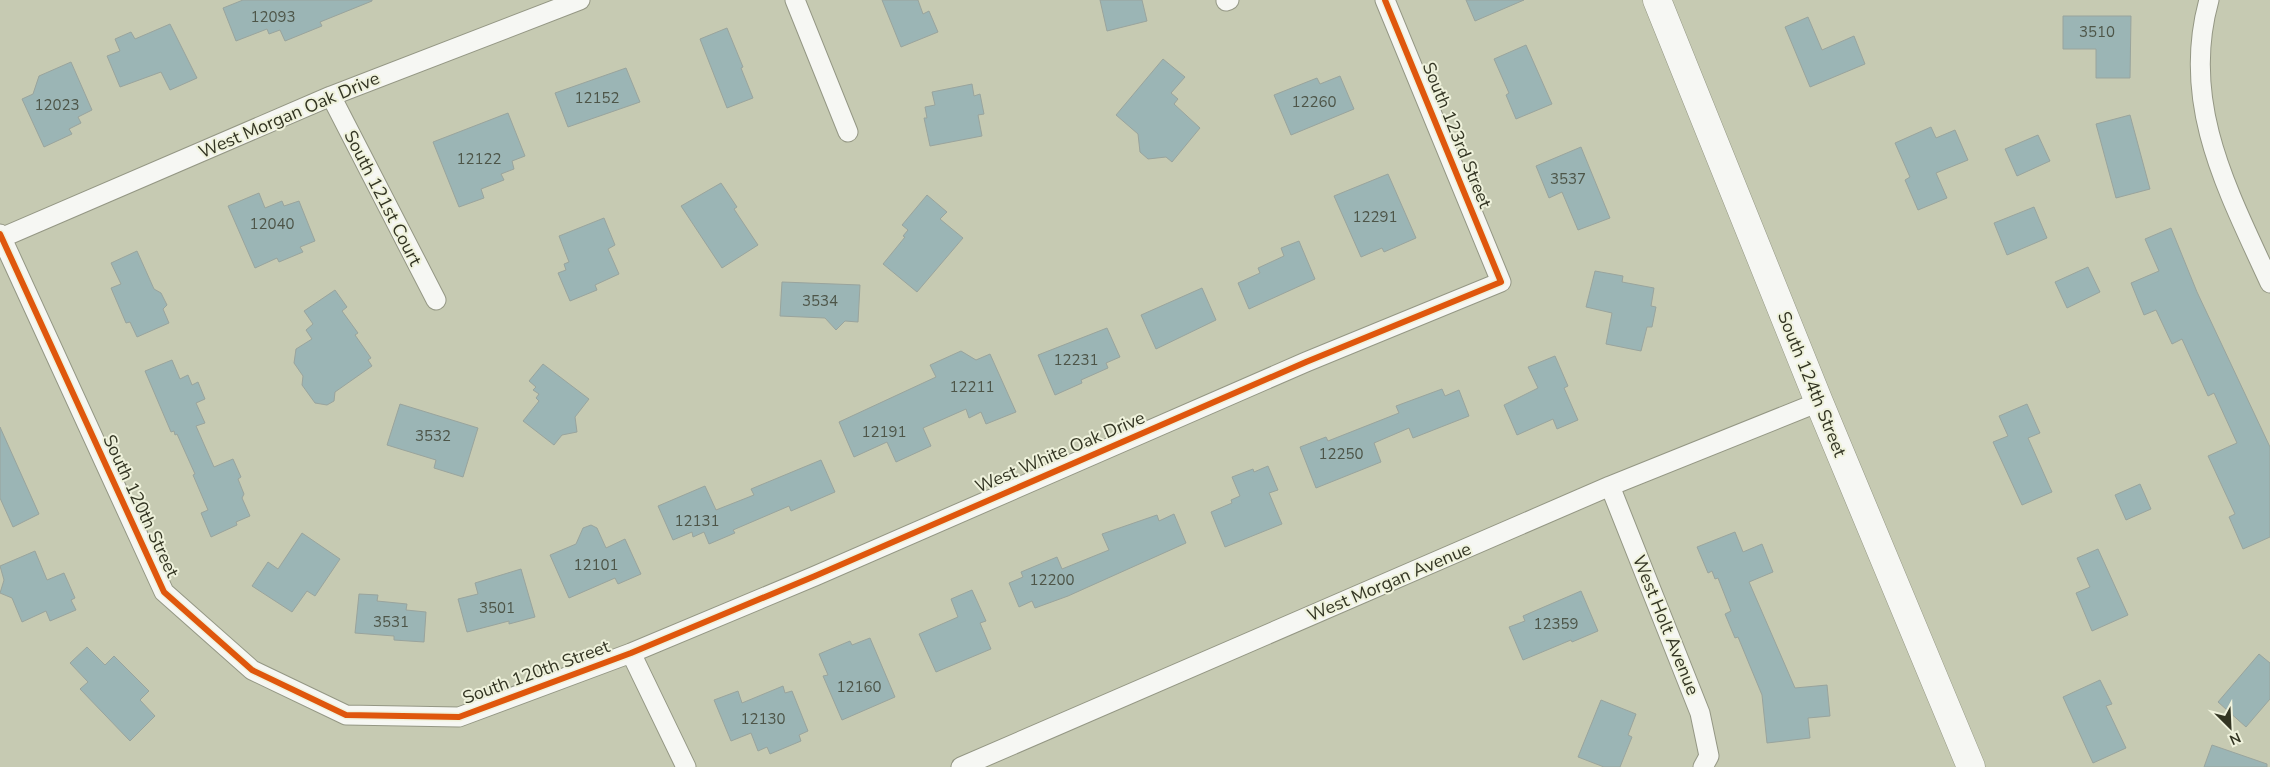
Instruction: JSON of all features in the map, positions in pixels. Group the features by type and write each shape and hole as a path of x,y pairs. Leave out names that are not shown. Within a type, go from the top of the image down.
{"street":[{"name":"West Morgan Oak Drive","path":"1,236 331,96 580,0"},
{"path":"796,0 848,132"},
{"name":"South 123rd Street","path":"1385,0 1501,282"},
{"path":"2209,0 2200,38 2199,56 2203,107 2225,184 2270,283"},
{"name":"South 124th Street","path":"1662,1 1819,402 1971,767"},
{"name":"South 121st Court","path":"331,96 436,300"},
{"name":"South 120th Street","path":"1,236 164,592 252,670 346,715 458,717 631,653"},
{"name":"West White Oak Drive","path":"631,653 815,576 1297,366 1501,282"},
{"name":"West Morgan Avenue","path":"961,767 1610,486 1819,402"},
{"name":"West Holt Avenue","path":"1610,486 1700,713 1709,756 1704,767"},
{"path":"631,653 686,767"}],"building":[{"path":"243,0 372,1 320,22 322,26 285,41 280,30 269,34 267,29 236,41 223,8"},
{"path":"882,0 918,0 923,14 929,11 938,32 901,47"},
{"path":"1100,0 1142,0 1147,21 1107,31"},
{"path":"1466,0 1524,0 1475,21"},
{"path":"2063,16 2131,16 2130,78 2096,78 2096,49 2063,49"},
{"path":"1808,17 1822,50 1854,36 1865,64 1810,87 1785,27"},
{"path":"170,24 197,78 170,90 161,72 120,87 107,56 120,51 115,39 131,32 135,39"},
{"path":"727,28 753,98 727,108 700,39"},
{"path":"1526,45 1552,104 1516,119 1506,95 1509,93 1494,59"},
{"path":"1163,59 1185,77 1171,93 1178,99 1174,104 1200,128 1172,162 1166,157 1148,159 1140,152 1138,134 1116,115"},
{"path":"71,62 92,110 78,117 81,123 69,129 72,134 44,147 22,99 33,94 39,76"},
{"path":"626,68 640,102 568,127 555,93"},
{"path":"1340,76 1354,109 1291,135 1274,95 1317,78 1320,84"},
{"path":"972,84 974,96 980,94 984,114 978,115 982,136 930,146 924,118 927,118 925,107 935,105 932,92"},
{"path":"508,113 525,156 512,161 514,169 501,174 504,180 481,189 484,198 459,207 433,142"},
{"path":"2130,115 2150,189 2116,198 2096,124"},
{"path":"1931,127 1936,138 1955,130 1968,160 1936,173 1947,198 1918,210 1905,180 1910,177 1895,143"},
{"path":"2038,135 2050,161 2017,176 2005,149"},
{"path":"1581,147 1610,218 1578,230 1562,192 1549,198 1536,166"},
{"path":"1388,174 1416,238 1384,252 1382,248 1361,257 1334,196"},
{"path":"721,183 737,207 734,209 758,245 722,268 681,206"},
{"path":"259,193 265,208 282,201 284,206 299,201 315,241 300,247 303,252 279,262 277,258 255,268 228,206"},
{"path":"927,195 947,212 940,219 963,238 917,292 883,264 905,237 903,236 908,230 902,225"},
{"path":"2034,207 2047,238 2007,255 1994,223"},
{"path":"604,218 615,245 608,249 619,274 595,285 597,290 570,301 558,273 566,270 564,264 569,262 559,236"},
{"path":"2171,228 2197,292 2270,447 2270,537 2243,549 2229,517 2235,514 2208,456 2237,443 2214,393 2208,396 2182,339 2172,344 2156,310 2144,315 2131,283 2159,271 2145,239"},
{"path":"1299,241 1315,279 1249,309 1238,283 1260,273 1258,268 1284,256 1281,248"},
{"path":"137,251 154,289 161,293 167,305 163,309 169,323 137,337 130,322 126,323 111,288 121,284 111,263"},
{"path":"2088,267 2100,292 2067,308 2055,282"},
{"path":"1595,271 1623,276 1622,282 1654,288 1651,306 1656,307 1652,327 1647,327 1641,351 1606,344 1612,313 1586,307"},
{"path":"782,282 860,285 858,322 845,321 836,330 825,318 780,316"},
{"path":"1202,288 1216,320 1156,349 1141,315"},
{"path":"335,290 347,307 342,311 358,333 355,335 371,358 368,360 372,366 335,392 334,401 327,405 315,403 302,385 303,376 294,363 296,349 312,339 306,330 313,324 304,311"},
{"path":"1107,328 1120,357 1106,363 1108,368 1081,380 1082,383 1055,395 1038,355"},
{"path":"961,351 976,360 990,354 1016,412 986,424 981,412 969,418 966,409 923,428 931,446 896,462 887,442 854,457 839,422 936,377 930,365"},
{"path":"1555,356 1568,386 1564,388 1578,420 1557,429 1553,419 1517,435 1504,405 1538,388 1528,367"},
{"path":"172,360 180,379 188,375 192,385 198,382 205,399 196,403 205,423 196,426 214,467 233,459 241,477 238,479 244,494 242,498 250,516 236,522 237,525 211,537 201,513 208,510 193,475 195,474 177,434 175,435 174,431 171,432 145,371"},
{"path":"543,364 589,399 575,417 577,432 562,435 554,445 523,421 539,401 536,398 539,394 533,390 536,387 529,381"},
{"path":"1442,389 1445,396 1459,390 1469,416 1413,438 1409,428 1374,443 1381,462 1316,488 1300,447 1326,437 1328,441 1399,413 1396,406"},
{"path":"400,404 478,428 463,477 434,468 436,460 387,445"},
{"path":"2027,404 2040,433 2028,438 2052,492 2022,505 1993,442 2008,436 1999,416"},
{"path":"0,427 39,514 13,527 0,498"},
{"path":"821,460 835,492 791,511 789,506 733,530 735,533 709,544 704,532 693,537 692,532 673,540 658,506 705,486 716,510 754,495 751,489"},
{"path":"1268,466 1278,490 1269,493 1282,524 1225,547 1211,512 1232,503 1231,500 1240,496 1232,477 1253,469 1254,472"},
{"path":"2140,484 2151,509 2126,520 2115,495"},
{"path":"1174,514 1186,543 1068,596 1035,608 1032,601 1019,607 1009,583 1023,577 1021,572 1057,557 1062,569 1109,550 1102,534 1157,515 1159,521"},
{"path":"591,525 597,528 606,548 625,539 641,574 618,584 615,578 569,598 550,555 576,544 583,528"},
{"path":"1735,532 1743,552 1762,544 1773,572 1749,582 1795,688 1827,685 1830,716 1808,718 1810,738 1767,743 1762,695 1738,637 1735,638 1725,614 1731,611 1718,578 1715,579 1712,571 1708,573 1697,547"},
{"path":"302,533 340,559 315,596 307,591 292,612 252,586 268,562 278,569"},
{"path":"2098,549 2128,615 2092,631 2076,593 2090,587 2077,558"},
{"path":"35,551 47,580 64,573 75,598 71,600 76,610 50,621 46,611 22,622 12,598 0,593 4,580 0,566"},
{"path":"521,569 535,617 509,624 509,621 467,632 458,599 478,594 475,583"},
{"path":"972,590 986,621 980,623 991,649 936,672 919,634 958,617 951,599"},
{"path":"1581,591 1598,631 1523,660 1509,627 1525,621 1523,616"},
{"path":"359,594 378,595 377,601 407,604 406,610 426,612 424,642 394,640 394,636 355,633"},
{"path":"870,638 895,697 842,720 823,676 828,675 819,654 850,641 852,645"},
{"path":"87,647 105,665 114,656 149,691 140,700 155,716 130,741 80,689 88,682 70,663"},
{"path":"2259,654 2270,663 2270,699 2246,727 2218,702"},
{"path":"2100,680 2112,704 2106,706 2126,748 2093,763 2063,697"},
{"path":"783,686 785,693 792,691 808,731 799,735 801,741 770,754 767,747 758,751 751,733 731,741 714,700 738,691 742,703"},
{"path":"1601,700 1636,714 1628,735 1632,737 1620,767 1604,767 1578,757"},
{"path":"2212,745 2267,764 2267,767 2204,767"}],"cycle path":[{"path":"0,234 164,592 252,670 346,715 459,717 631,653 815,576 1306,362 1501,282 1385,0"}]}
